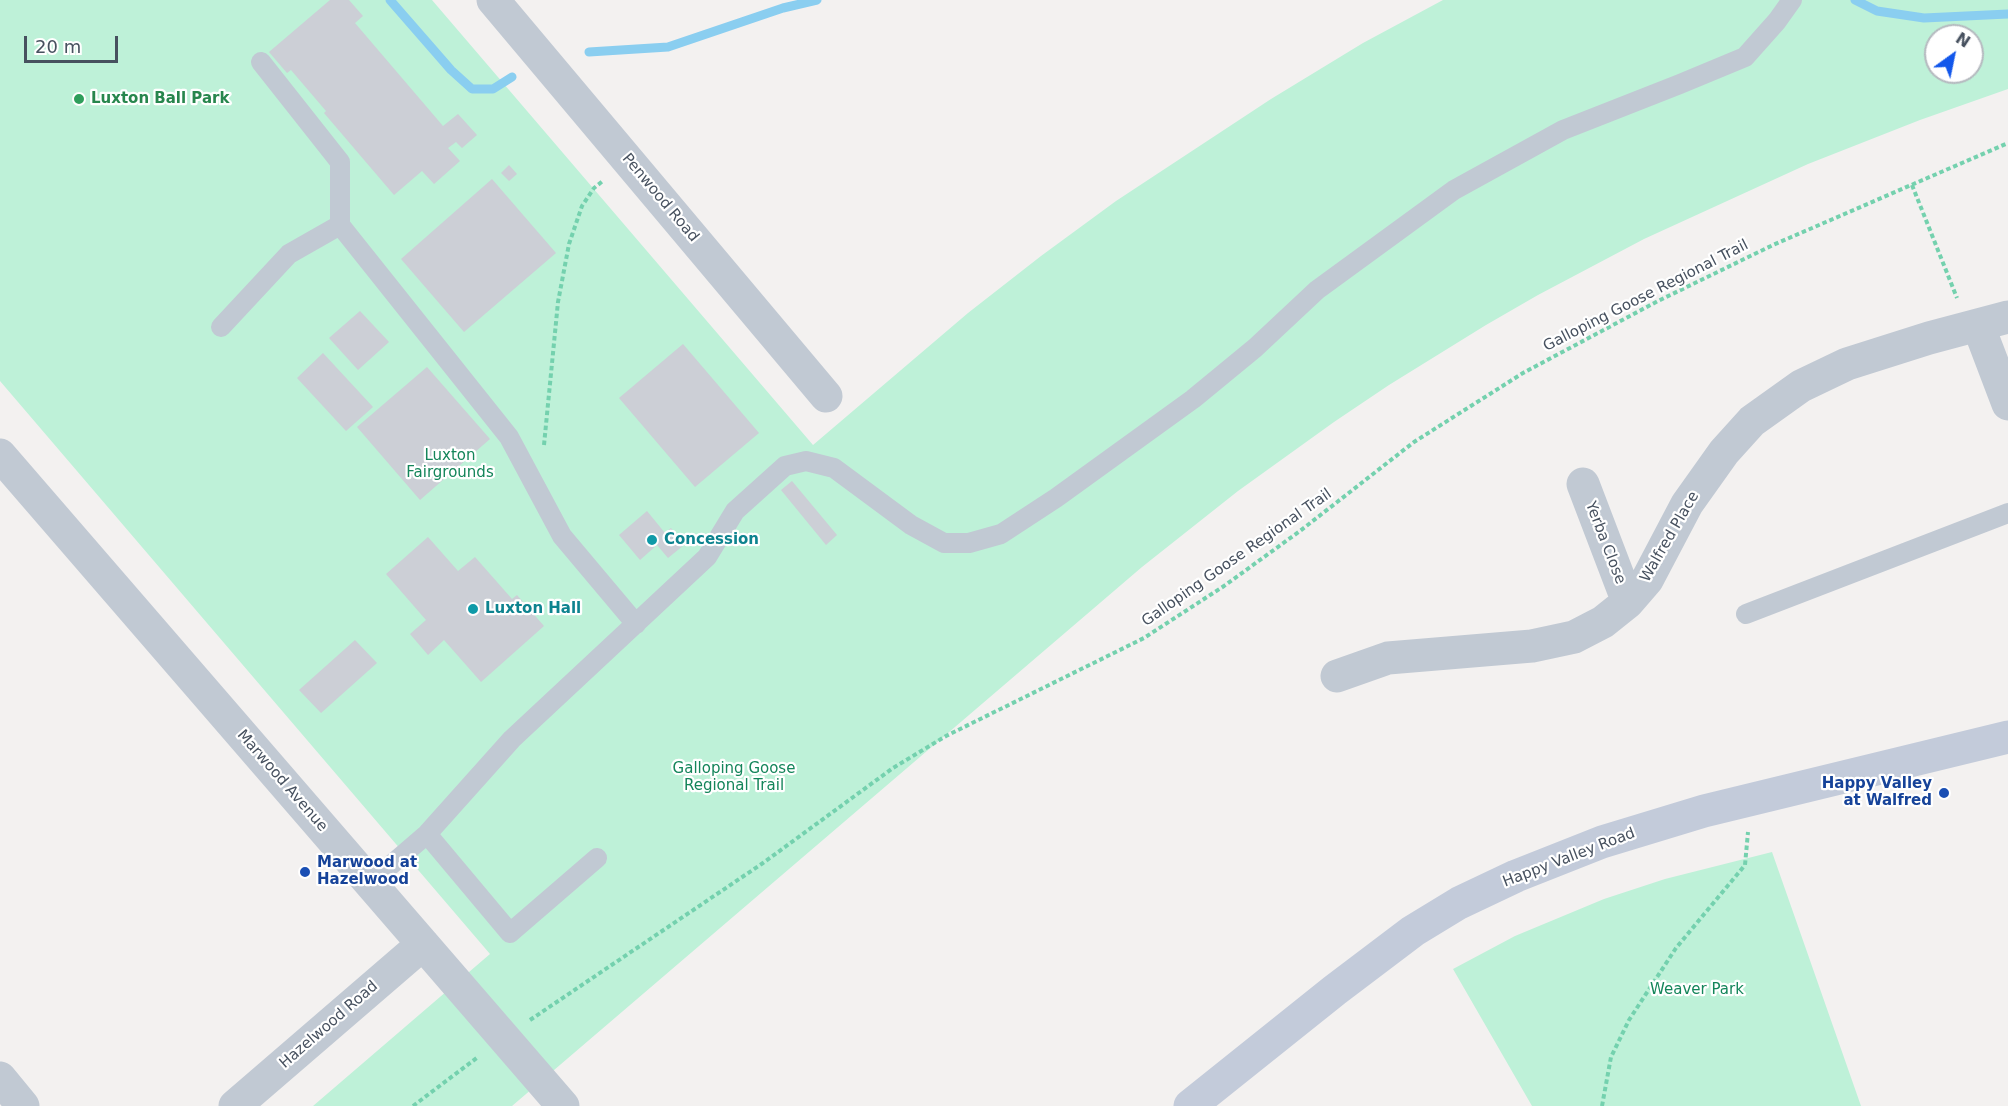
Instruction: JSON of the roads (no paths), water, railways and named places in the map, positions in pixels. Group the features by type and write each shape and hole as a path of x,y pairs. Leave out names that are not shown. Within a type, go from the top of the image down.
{"main road":[{"name":"Happy Valley Road","path":"1190,1106 1413,931 1460,903 1516,876 1602,842 1704,811 2008,737"}],"street":[{"name":"Penwood Road","path":"493,0 826,396"},
{"path":"1985,323 2008,404"},
{"name":"Walfred Place","path":"1337,676 1388,658 1532,646 1574,637 1603,622 1628,602 1647,580 1687,504 1724,452 1752,422 1801,386 1847,364 1985,323"},
{"name":"Marwood Avenue","path":"0,455 563,1106"},
{"name":"Yerba Close","path":"1583,484 1628,602"},
{"name":"Hazelwood Road","path":"235,1106 423,944"},
{"path":"0,1078 23,1106"}],"lane":[{"path":"370,883 427,834 512,739 707,557 735,511 785,466 806,461 834,468 911,525 944,543 969,543 1001,534 1056,498 1193,399 1255,348 1317,290 1454,190 1563,130 1745,57 1792,0"},
{"path":"261,62 340,162 340,225 509,437 562,536 636,624"},
{"path":"220,327 289,254 340,225"},
{"path":"1746,614 2008,513"},
{"path":"427,834 510,933 597,858"}],"waterway":[{"path":"390,0 451,70 472,89 493,89 512,77"},
{"path":"589,52 668,47 783,8 817,0"},
{"path":"1855,0 1877,11 1924,18 2008,14"}],"place":[{"name":"Luxton Ball Park","path":"79,99"},
{"name":"Concession","path":"652,540"},
{"name":"Luxton Hall","path":"473,609"},
{"name":"Happy Valley at Walfred","path":"1944,793"},
{"name":"Marwood at Hazelwood","path":"305,872"}],"park label":[{"name":"Luxton Fairgrounds","path":"450,464"},
{"name":"Galloping Goose Regional Trail","path":"734,778"},
{"name":"Weaver Park","path":"1697,990"}]}
